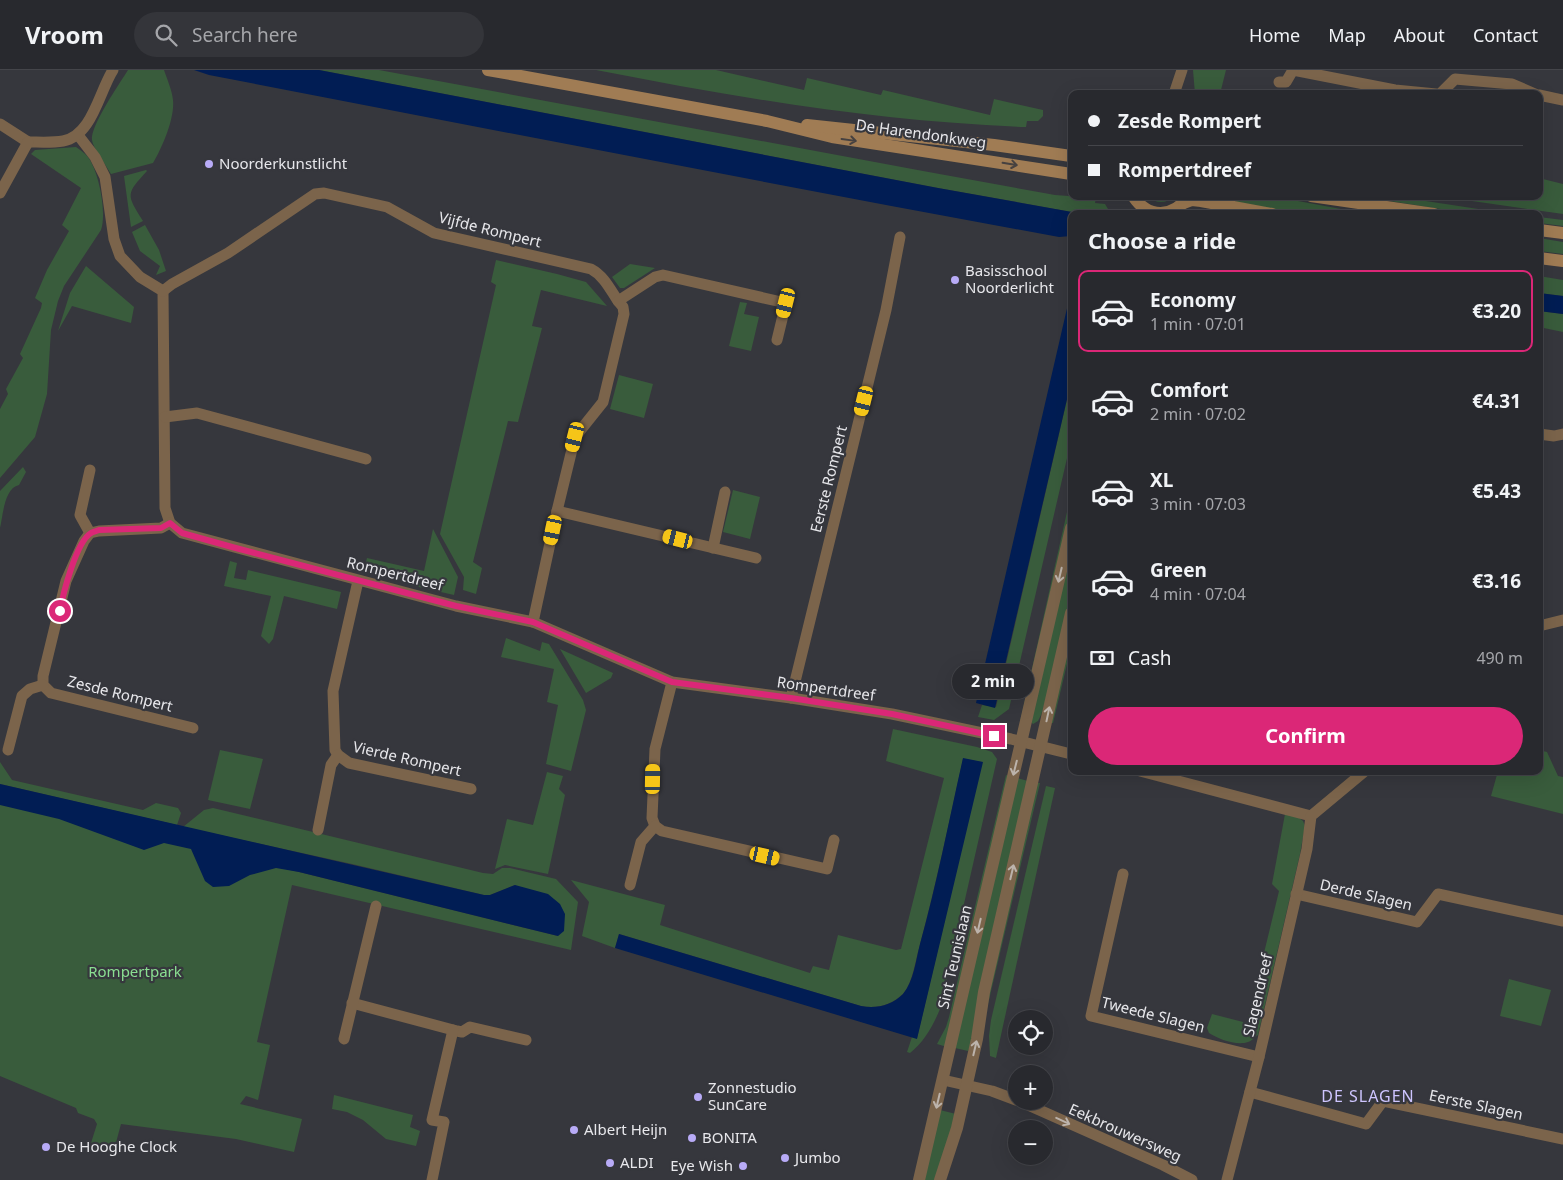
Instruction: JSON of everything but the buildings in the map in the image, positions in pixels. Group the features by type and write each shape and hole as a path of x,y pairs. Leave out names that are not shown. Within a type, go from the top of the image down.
{"main road":[{"name":"De Harendonkweg","path":"488,70 767,122 832,137 1068,174"},
{"name":"De Harendonkweg","path":"767,122 956,141 1068,156"},
{"path":"1173,210 1186,200"},
{"path":"1192,200 1251,210"},
{"path":"1338,200 1407,210"},
{"path":"1543,230 1563,233"},
{"path":"1543,258 1563,261"}],"street":[{"path":"105,83 108,70"},
{"path":"0,124 28,142 64,141 78,135 88,123 105,83 113,70"},
{"path":"1175,90 1182,70"},
{"path":"1182,70 1183,90"},
{"path":"1279,82 1286,82 1293,70 1395,90"},
{"path":"1442,90 1455,78 1512,84 1526,90"},
{"path":"1543,96 1563,100"},
{"path":"8,750 22,696 30,689 44,685 43,676 66,581 84,541 90,533 99,530 161,528 170,523 165,508 164,291 140,277 120,256 114,239 105,177 96,157 78,135"},
{"path":"0,193 28,142"},
{"name":"Vijfde Rompert","path":"164,291 172,284 228,253 315,194 324,193 387,207 434,233 591,269 604,279 618,301"},
{"name":"Eerste Rompert","path":"791,698 876,350 900,237"},
{"path":"533,622 575,437 602,402 624,314 623,307 618,301 655,277 663,275 786,303 777,340"},
{"path":"165,417 197,413 366,459"},
{"path":"1543,435 1554,436 1563,434"},
{"path":"90,470 80,515 90,533"},
{"path":"712,548 725,492"},
{"path":"557,511 756,558"},
{"name":"Rompertdreef","path":"170,523 182,533 358,581 456,606 533,622 672,682 892,714 1022,742"},
{"name":"Sint Teunislaan","path":"919,1180 1068,541"},
{"name":"Vierde Rompert","path":"358,581 332,690 335,750 338,755 349,763 471,789"},
{"path":"1543,625 1563,620"},
{"path":"940,1180 957,1128 977,1039 984,992 1068,626"},
{"path":"672,682 655,749 652,818 654,826 662,831 827,869 834,840"},
{"name":"Zesde Rompert","path":"44,685 51,692 193,728"},
{"path":"1022,742 1068,753"},
{"name":"Vierde Rompert","path":"318,830 331,765 338,755"},
{"path":"1155,775 1311,816 1360,775"},
{"name":"Slagendreef","path":"1227,1180 1259,1056 1308,849 1311,816"},
{"path":"630,885 641,842 654,826"},
{"name":"Tweede Slagen","path":"1123,874 1091,1016 1259,1056"},
{"name":"Derde Slagen","path":"1296,894 1417,922 1438,894 1563,921"},
{"path":"344,1039 376,906"},
{"path":"352,1003 462,1032 470,1027 526,1040"},
{"path":"432,1180 444,1122 432,1120 453,1030"},
{"name":"Eekbrouwersweg","path":"943,1080 1000,1093 1008,1097"},
{"name":"Eerste Slagen","path":"1250,1092 1366,1124 1383,1101 1563,1138"},
{"name":"Eekbrouwersweg","path":"1037,1110 1192,1180"}],"green space":[{"path":"128,70 164,70 171,88 172,115 164,141 153,163 111,174 92,140 100,115"},
{"path":"319,70 379,70 923,171 1068,196 1068,200 1096,200 1095,203 1105,204 1109,210 1068,211"},
{"path":"596,70 716,70 804,90 807,78 881,95 883,90 990,115 994,99 1043,110 1043,116 1038,121 1027,121 1026,127 918,120 757,99"},
{"path":"1193,70 1226,70 1221,90 1195,90"},
{"path":"76,147 88,157 96,172 101,193 103,223 101,230 64,286 58,301 51,330 47,394 35,437 0,478 0,409 8,394 6,389 23,358 20,354 41,308 42,303 35,298 47,270 69,231 62,225 81,188 31,154 35,150"},
{"path":"146,170 131,194 131,199 143,221 131,227 124,176"},
{"path":"1543,179 1563,184 1563,214 1465,200 1543,200"},
{"path":"1227,200 1293,200 1346,210 1278,210"},
{"path":"1383,200 1419,200 1485,210 1447,210"},
{"path":"1543,218 1563,220 1563,226 1543,224"},
{"path":"145,225 159,250 166,271 156,275 160,266 140,251 132,232"},
{"path":"1543,239 1563,242 1563,254 1543,252"},
{"path":"496,260 586,282 607,306 541,290 532,326 542,328 518,422 508,421 473,562 482,568 476,594 463,590 464,577 440,534 496,285 491,282"},
{"path":"630,264 655,268 624,288 620,288 612,277"},
{"path":"86,266 134,307 131,323 72,306 58,331 70,293"},
{"path":"1543,277 1563,280 1563,296 1543,294"},
{"path":"740,302 747,303 744,314 759,317 751,351 729,346"},
{"path":"1543,312 1563,314 1563,332 1543,328"},
{"path":"619,375 653,384 644,418 610,409"},
{"path":"1068,395 1068,454 1009,709 994,720 978,717 982,705 996,707"},
{"path":"23,467 26,472 19,485 10,491 7,497 0,528 0,491"},
{"path":"733,490 760,497 750,539 723,532"},
{"path":"1068,507 1068,523 1024,713 1020,722"},
{"path":"433,529 458,577 454,595 410,585 411,581 364,570 367,558 424,571"},
{"path":"1068,558 1068,608 1051,683 1041,715 1038,721 1033,724 1031,722"},
{"path":"230,561 237,563 234,578 246,580 248,570 341,592 337,609 284,596 273,639 269,644 261,636 271,596 224,586"},
{"path":"506,638 540,651 542,642 549,644 583,700 586,710 571,771 546,764 558,705 547,702 554,669 501,657"},
{"path":"1068,644 1068,660 1053,723 1050,723"},
{"path":"560,649 613,673 611,678 586,693"},
{"path":"893,729 977,747 992,752 997,759 940,1009 928,1033 910,1053 907,1052 912,1037 917,1038 982,762 963,759 937,877 911,978 903,994 894,1001 878,1006 861,1006 619,934 615,948 582,936 589,902 571,880 665,905 660,925 810,973 813,966 829,970 838,935 896,950 901,949 944,778 886,761"},
{"path":"220,750 263,759 250,809 208,800"},
{"path":"1543,751 1547,752 1558,776 1563,777 1563,814 1491,796 1497,775 1543,775"},
{"path":"0,762 12,780 143,810 156,803 178,808 181,813 177,825 0,784"},
{"path":"547,772 563,776 559,789 565,795 548,874 505,865 495,869 507,819 533,825"},
{"path":"1006,775 1008,776 947,1047 937,1044 949,1017"},
{"path":"1017,778 1028,781 973,1038 968,1051 955,1048"},
{"path":"1037,783 1040,783 988,1004 989,992"},
{"path":"1046,786 1055,788 996,1058 990,1056 989,1036 991,1020"},
{"name":"Rompertpark","path":"0,802 299,872 558,936 515,885 490,895 484,895 183,827 204,810 213,808 483,873 493,874 502,868 510,868 556,879 578,902 571,950 292,885 257,1042 270,1045 258,1100 246,1096 240,1104 302,1119 294,1152 236,1139 121,1124 114,1150 91,1143 97,1124 94,1119 78,1113 76,1108 0,1076"},
{"path":"1285,814 1298,817 1305,826 1258,1035 1251,1041 1244,1043 1217,1038 1209,1033 1207,1028 1212,1014 1247,1023 1279,891 1272,884"},
{"path":"1509,979 1551,990 1541,1026 1500,1016"},
{"path":"334,1095 413,1115 410,1127 420,1131 416,1146 386,1139 363,1120 347,1112 332,1109"},
{"path":"940,1110 956,1114 936,1180 923,1180"}],"water":[{"path":"194,70 319,70 1068,211 1068,236 1059,237 209,75"},
{"path":"1543,294 1563,296 1563,314 1543,312"},
{"path":"1068,304 1068,395 995,708 976,703"},
{"path":"963,758 983,762 917,1039 615,948 619,934 861,1006 878,1006 894,1001 907,989 914,970"},
{"path":"0,784 484,895 490,895 515,885 548,894 560,904 565,914 564,931 558,936 299,872 276,868 250,875 229,886 213,887 205,881 191,849 164,843 144,850 59,819 0,805"}],"place":[{"name":"Noorderkunstlicht","path":"209,164"},
{"name":"Basisschool Noorderlicht","path":"955,280"},
{"name":"Zonnestudio SunCare","path":"698,1097"},
{"name":"Albert Heijn","path":"574,1130"},
{"name":"BONITA","path":"692,1138"},
{"name":"De Hooghe Clock","path":"46,1147"},
{"name":"Jumbo","path":"785,1158"},
{"name":"ALDI","path":"610,1163"},
{"name":"Eye Wish","path":"743,1166"}],"district":[{"name":"DE SLAGEN","path":"1368,1096"}],"route":[{"path":"60,611 66,581 84,541 90,533 99,530 161,528 170,523 182,533 232,547 456,606 533,622 672,682 892,714 994,736"}]}
